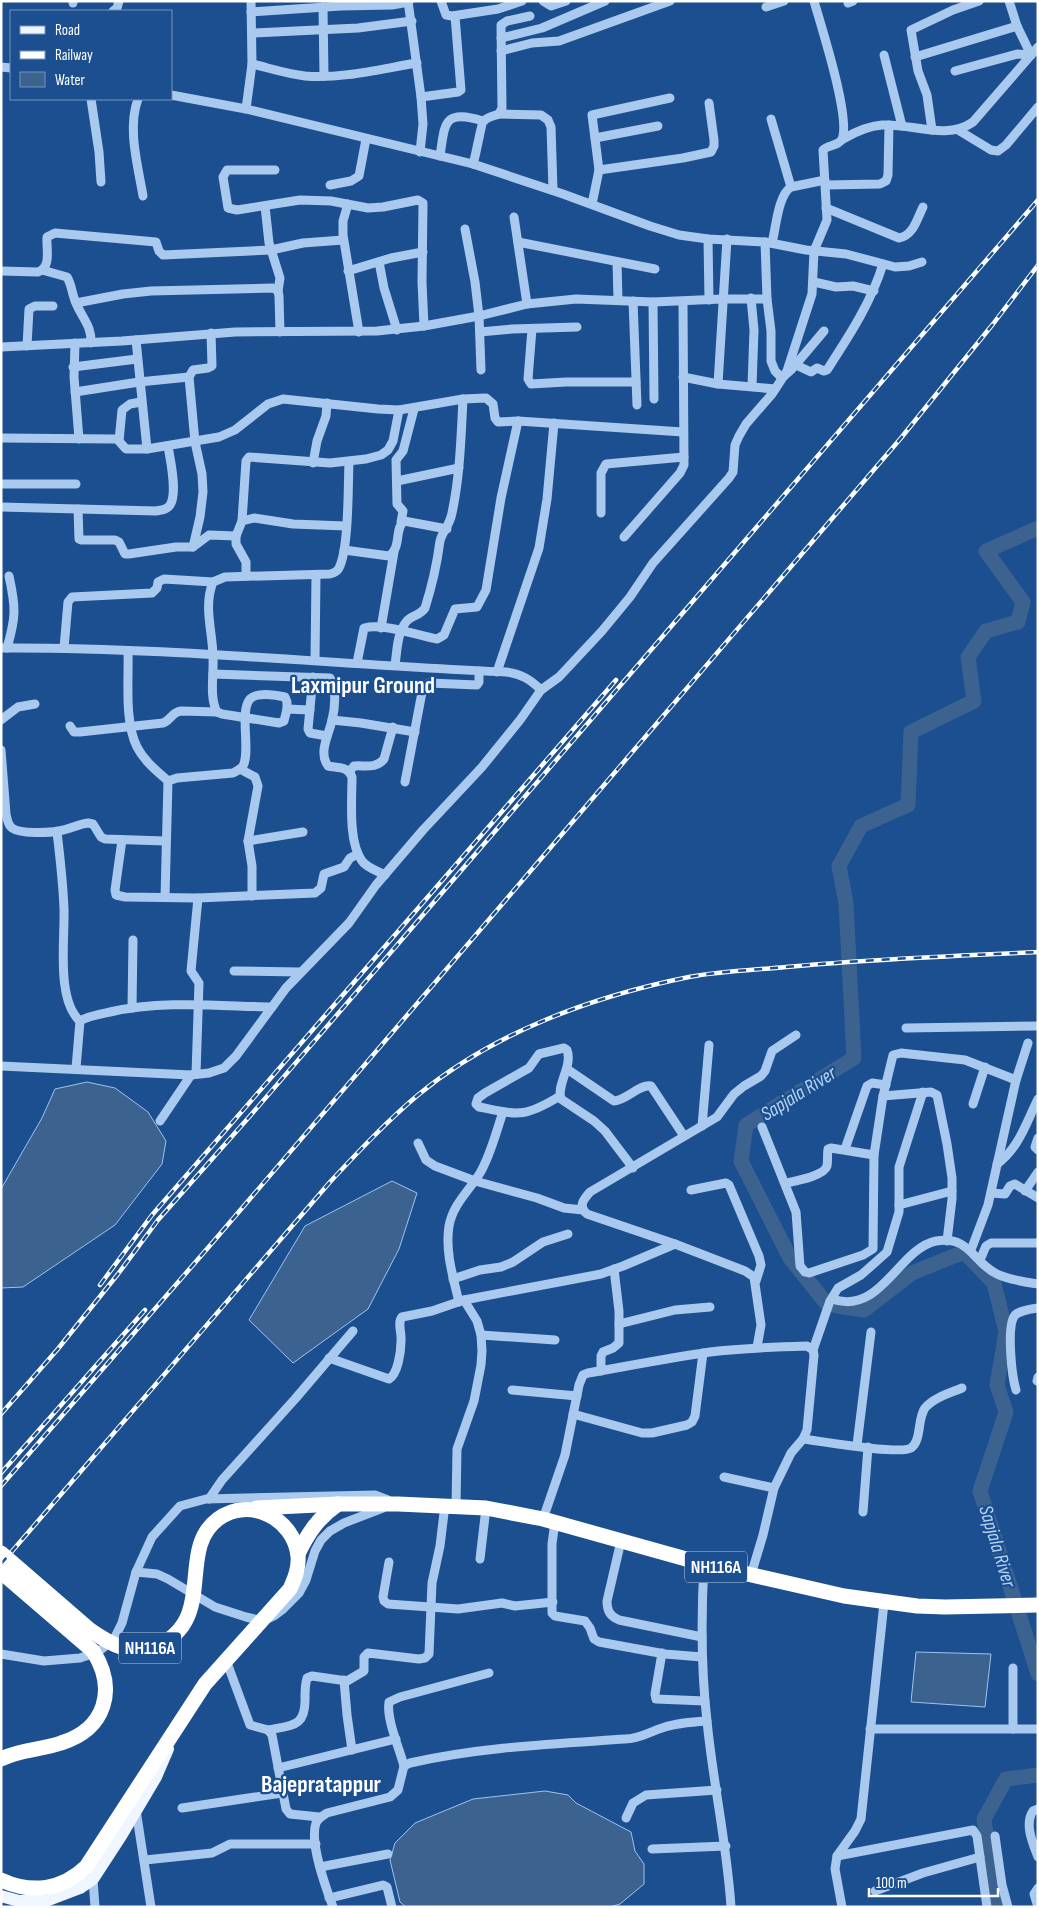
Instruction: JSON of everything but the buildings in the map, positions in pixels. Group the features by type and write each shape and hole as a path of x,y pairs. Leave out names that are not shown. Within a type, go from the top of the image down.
{"highway":[{"name":"NH116A","path":"1,1553 103,1639 115,1646 143,1650 155,1648 169,1640 184,1626 190,1615 199,1553 208,1528 225,1514 247,1508 338,1504 395,1504 486,1508 549,1521 704,1564 844,1596 884,1603 945,1608 1037,1605"},
{"path":"298,1554 309,1532 317,1522 324,1514 338,1504"},
{"path":"1,1880 13,1886 32,1889 49,1888 64,1884 77,1876 86,1867 194,1699 226,1660 290,1589 297,1570 298,1554 294,1541 284,1526 268,1514 247,1508"},
{"name":"NH116A","path":"1,1572 93,1651 102,1665 106,1688 104,1702 99,1714 89,1727 75,1738 60,1744 18,1752 1,1759"}],"main road":[{"path":"1,1896 19,1901 46,1901 80,1888 93,1879 162,1765 175,1728"}],"street":[{"path":"246,109 252,64 251,1"},
{"path":"441,1 446,15 455,16 498,9 522,1"},
{"path":"543,1 551,6 566,1"},
{"path":"501,38 542,28 605,1"},
{"path":"502,51 532,43 559,41 670,1"},
{"path":"766,7 784,1"},
{"path":"814,1 831,60 840,101 843,125 842,138"},
{"path":"932,130 927,95 915,57 911,33 913,28 928,23 952,10 979,1"},
{"path":"1009,1 1017,26 1036,50"},
{"path":"251,12 283,6 322,7 341,4 408,2 422,97 423,124 420,152"},
{"path":"322,7 324,76"},
{"path":"422,97 461,90 455,16"},
{"path":"499,114 502,108 501,38 503,22 530,16"},
{"path":"252,33 322,31 412,21"},
{"path":"915,57 1017,26"},
{"path":"955,71 1036,50"},
{"path":"1,1066 193,1074 208,1073 224,1068 236,1056 286,988 349,923 385,875 423,830 482,767 541,690 559,677 602,631 630,597 653,563 733,472 735,445 739,436 746,424 782,378 808,306 814,282 814,251 827,220 826,183 822,150 826,146 839,142 842,138 872,126 889,125 932,130 958,130 973,122 1036,50"},
{"path":"884,55 902,126"},
{"path":"252,64 304,76 324,76 365,72 417,63"},
{"path":"172,95 246,109 473,164 679,235 708,239 768,242 814,251 846,254 895,267 909,266 922,262"},
{"path":"592,204 599,170 591,120 592,115 670,98"},
{"path":"91,100 99,152 101,182"},
{"path":"138,100 134,118 134,138 143,196"},
{"path":"599,170 711,152 714,140 708,103"},
{"path":"958,130 992,150 998,151 1006,145 1038,107"},
{"path":"440,156 444,128 446,122 450,119 468,118 484,121 499,114 541,115 548,120 551,127 553,190"},
{"path":"770,119 790,187"},
{"path":"473,164 484,121"},
{"path":"782,378 775,371 771,361 771,331 767,299 768,242 782,197 790,187 826,183 880,184 886,180 888,175 889,125"},
{"path":"595,138 658,126"},
{"path":"330,185 351,181 359,176 366,139"},
{"path":"275,170 233,168 227,170 223,178 228,208 237,210 300,200 331,201 374,208 411,200 421,200 424,207 422,282 424,326"},
{"path":"348,204 343,220 344,240 359,332"},
{"path":"265,206 268,243 280,278 278,291 280,332"},
{"path":"826,208 899,238 906,237 910,233 922,207"},
{"path":"514,217 527,304"},
{"path":"465,229 479,316 481,370"},
{"path":"1,271 38,272 42,270 46,266 47,237 55,233 156,242 158,251 163,255 271,250 303,243 344,240"},
{"path":"708,239 709,300"},
{"path":"718,384 727,239"},
{"path":"518,242 655,269"},
{"path":"348,271 423,252"},
{"path":"379,262 384,288 397,330"},
{"path":"617,262 618,300"},
{"path":"796,365 811,372 817,368 824,371 827,370 855,327 874,291 882,264"},
{"path":"42,270 67,277 76,303 90,328 91,343"},
{"path":"814,282 836,287 853,286 874,291"},
{"path":"76,303 151,291 273,288 278,291"},
{"path":"1,347 136,340 211,333 397,330 479,316 527,304 576,299 683,302 722,298 767,299"},
{"path":"751,298 754,330 752,386"},
{"path":"633,301 637,405"},
{"path":"653,302 654,399"},
{"path":"624,537 680,473 684,457 683,302"},
{"path":"27,346 29,309 36,306 53,306"},
{"path":"480,332 577,327"},
{"path":"532,329 528,379 530,384 636,382"},
{"path":"782,378 796,365 824,330"},
{"path":"193,547 203,492 202,474 195,442 189,377 193,370 212,366 211,333"},
{"path":"136,340 147,449"},
{"path":"75,344 73,367 79,439"},
{"path":"73,367 137,359"},
{"path":"75,392 189,377"},
{"path":"682,377 718,384 775,389"},
{"path":"1,438 114,439 126,449 147,449 219,437 236,430 275,401 283,399 378,410 399,410 414,409 463,399 486,398 491,400 493,404 495,418 498,422 518,421 683,432"},
{"path":"395,665 402,631 406,622 421,614 425,608 438,560 442,536 447,529 452,515 460,468 463,399"},
{"path":"118,441 122,410 130,404 141,402"},
{"path":"313,463 318,436 326,416 326,403"},
{"path":"381,628 394,552 404,513 397,504 396,460 403,451 414,409"},
{"path":"246,576 246,562 236,544 236,536 242,521 246,461 249,457 313,463 349,462 381,455 388,450 394,441 399,410"},
{"path":"357,663 364,628 381,628 430,638 441,638 455,609 475,609 478,605 487,584 501,498 518,421"},
{"path":"496,672 539,548 550,481 554,423"},
{"path":"1,507 156,511 167,509 172,498 171,464 168,446"},
{"path":"600,513 601,473 606,464 684,457"},
{"path":"64,648 68,602 72,597 152,593 157,588 158,582 164,579 213,582 225,577 316,575 330,574 337,571 344,550 349,462"},
{"path":"396,481 460,468"},
{"path":"1,484 76,484"},
{"path":"78,509 78,536 82,540 115,540 119,542 126,554 176,547 193,547 209,535 236,536"},
{"path":"242,521 254,518 293,524 346,526"},
{"path":"402,522 408,520 447,529"},
{"path":"344,550 383,556 390,556 394,552"},
{"path":"315,660 316,575"},
{"path":"9,576 15,600 15,617 4,648 128,650 496,672 519,674 532,681 541,690"},
{"path":"213,582 208,613 213,655 214,703 216,712"},
{"path":"128,650 131,725 137,747 153,768 168,781"},
{"path":"213,670 314,677 327,676 334,682 332,720 327,736 324,754 325,761 328,766 346,768 350,771 352,777 353,825 358,854 363,862 385,875"},
{"path":"406,782 423,687 425,684 477,685 479,682 479,671"},
{"path":"314,677 308,729 310,732 327,736"},
{"path":"70,726 74,732 80,732 163,723 167,722 176,712 181,711 216,712 246,718 279,723 284,720 287,709 285,697 256,696 250,699 247,705 246,718 245,760 240,769 233,773 177,778 168,781"},
{"path":"1,720 18,707 35,704"},
{"path":"287,709 310,710"},
{"path":"332,720 415,732"},
{"path":"350,771 354,766 371,766 381,763 384,759 393,728"},
{"path":"1,750 8,824 12,829 58,832 88,823 93,824 101,837 105,839 165,841"},
{"path":"240,769 255,777 258,786 248,841 252,866 252,896"},
{"path":"165,897 168,781"},
{"path":"58,832 64,909 63,955 66,984 70,1006 76,1018 80,1021"},
{"path":"248,841 303,832"},
{"path":"122,840 116,895 125,898 198,898 315,893 321,888 324,874 344,867 350,858 358,854"},
{"path":"160,1121 193,1074 199,983 190,971 198,898"},
{"path":"132,1008 133,940"},
{"path":"234,971 301,972"},
{"path":"80,1021 97,1015 132,1008 169,1004 272,1007"},
{"path":"76,1068 80,1021"},
{"path":"906,1028 1038,1026"},
{"path":"583,1210 583,1200 590,1192 717,1117 734,1094 761,1076 765,1071 772,1051 796,1035"},
{"path":"971,1250 980,1229 990,1193 1016,1080 1028,1043"},
{"path":"702,1126 709,1045"},
{"path":"560,1048 567,1050 569,1056 560,1096 537,1109 527,1113 516,1114 479,1107 476,1101 485,1093 529,1068 536,1057 560,1048"},
{"path":"762,1127 796,1212 800,1266 805,1272 809,1273 863,1256 873,1249 874,1155 886,1085 892,1058 896,1053 946,1057 985,1067 1016,1080"},
{"path":"973,1104 985,1067"},
{"path":"567,1069 614,1101 624,1099 645,1086 652,1086 684,1136"},
{"path":"845,1149 867,1086 872,1083 886,1085"},
{"path":"751,1575 774,1488 791,1453 803,1439 808,1418 813,1350 830,1302 838,1288 861,1275 887,1252 899,1212 899,1167 923,1092"},
{"path":"884,1096 934,1092 939,1100 950,1160 952,1191 947,1241"},
{"path":"560,1096 561,1099 594,1121 605,1131 633,1168"},
{"path":"997,1164 1005,1158 1019,1141 1038,1098"},
{"path":"226,1660 250,1725 268,1730 292,1726 299,1722 304,1715 305,1684 308,1678 318,1676 351,1680 364,1671 364,1657 368,1653 419,1659 425,1658 429,1654 432,1583 450,1506 457,1449 478,1383 482,1351 481,1335 477,1321 462,1301 453,1278 449,1249 449,1226 455,1208 487,1160 503,1112"},
{"path":"1038,1138 1035,1146 1038,1150"},
{"path":"418,1143 426,1160 435,1166 474,1181 537,1198 564,1208 583,1210 587,1214 675,1244 745,1271 754,1277 756,1281"},
{"path":"786,1183 819,1174 825,1170 828,1149 831,1148 874,1155"},
{"path":"1025,1190 1038,1172"},
{"path":"691,1190 726,1183 729,1185 759,1256 761,1264 756,1281 761,1325 757,1347"},
{"path":"990,1193 1005,1194 1012,1184 1038,1198"},
{"path":"899,1205 952,1191"},
{"path":"453,1278 501,1267 513,1262 543,1242 568,1234"},
{"path":"830,1302 858,1300 874,1291 890,1278 913,1253 922,1246 937,1241 964,1245 996,1274 1038,1284"},
{"path":"980,1260 986,1246 991,1244 1038,1243"},
{"path":"329,1358 386,1379 392,1378 401,1341 400,1319 406,1316 432,1311 462,1301 578,1279 614,1269 675,1244"},
{"path":"601,1370 601,1356 603,1352 619,1343 614,1269"},
{"path":"619,1324 675,1310 710,1306"},
{"path":"1016,1390 1011,1361 1012,1322 1014,1316 1020,1312 1038,1308"},
{"path":"210,1499 222,1480 353,1331"},
{"path":"857,1445 871,1332"},
{"path":"481,1335 555,1340"},
{"path":"702,1657 662,1653 599,1642 594,1639 585,1621 555,1616 552,1612 552,1544 549,1521 572,1414 583,1375 601,1370 703,1353 757,1347 807,1346 813,1350"},
{"path":"572,1414 642,1433 652,1433 687,1425 692,1422 695,1416 703,1353"},
{"path":"803,1439 902,1450 910,1448 915,1443 920,1418 924,1409 930,1403 962,1388"},
{"path":"512,1390 577,1396"},
{"path":"863,1512 868,1447"},
{"path":"724,1476 774,1488"},
{"path":"1,1654 44,1661 80,1658 98,1652 114,1638 122,1623 136,1572 152,1537 180,1506 210,1499 375,1495 395,1504"},
{"path":"136,1572 157,1574 168,1578 215,1607 262,1620 274,1616 299,1593 306,1580 314,1551 330,1531 344,1523 395,1504"},
{"path":"480,1559 486,1508"},
{"path":"621,1541 606,1601 607,1610 612,1617 702,1637"},
{"path":"389,1562 384,1601 388,1604 430,1608 472,1608 502,1603 515,1606 553,1602"},
{"path":"704,1564 702,1657 706,1721 726,1846 731,1907"},
{"path":"842,1907 835,1869 837,1856 861,1819 884,1603"},
{"path":"662,1653 655,1694 656,1699 705,1701"},
{"path":"1013,1668 1013,1729"},
{"path":"268,1730 272,1735 286,1809 290,1814 319,1817 327,1813 390,1797 398,1790 404,1766 388,1708 389,1702 393,1699 489,1673"},
{"path":"344,1680 346,1715 352,1750"},
{"path":"404,1766 449,1754 573,1742 627,1739 640,1737 676,1724 706,1721"},
{"path":"870,1729 1038,1729"},
{"path":"278,1768 396,1739"},
{"path":"626,1818 633,1803 646,1795 717,1790"},
{"path":"182,1808 282,1793"},
{"path":"1038,1809 1033,1811 1030,1818 1030,1833 1038,1857"},
{"path":"136,1810 151,1907"},
{"path":"319,1817 315,1825 316,1844 320,1867 333,1907"},
{"path":"837,1856 972,1830 976,1832 977,1836 987,1907"},
{"path":"995,1836 1002,1885 1008,1907"},
{"path":"145,1860 212,1853 230,1844 316,1844"},
{"path":"652,1849 726,1846"},
{"path":"320,1867 388,1854"},
{"path":"874,1891 923,1872 980,1857"},
{"path":"93,1879 95,1907"},
{"path":"329,1898 383,1885 387,1887 392,1907"},
{"path":"1038,1888 1034,1894 1038,1907"}],"water":[{"path":"87,1082 115,1088 148,1112 166,1141 162,1164 115,1225 23,1287 1,1288 1,1189 42,1118 55,1089"},
{"path":"392,1181 417,1193 399,1249 368,1309 293,1363 249,1320 305,1226"},
{"path":"916,1652 991,1654 985,1707 911,1702"},
{"path":"545,1791 568,1795 576,1803 631,1832 635,1851 644,1864 644,1884 620,1904 610,1907 406,1907 400,1902 390,1860 395,1843 415,1823 473,1799"}],"waterway":[{"name":"Sapjala River","path":"1038,528 986,551 1023,602 1018,622 986,631 968,657 974,701 911,732 908,805 861,826 839,866 846,903 854,1058 746,1125 741,1161 790,1258 826,1303 864,1310 912,1273 964,1252 994,1283 1006,1332 997,1385 1006,1412 980,1491 1038,1674"},
{"name":"Sapjala River","path":"997,1907 984,1819 1006,1779 1038,1775"}],"railway":[{"path":"1,1414 57,1350 118,1274 158,1220 250,1116 1038,200"},
{"path":"1,1486 213,1242 901,438 1038,265"},
{"path":"100,1285 152,1215 616,680"},
{"path":"1,1564 330,1182 406,1105 448,1073 479,1053 512,1035 582,1006 653,985 689,977 725,972 849,962 1038,952"},
{"path":"1,1473 145,1310"}],"district":[{"name":"Laxmipur Ground","path":"363,685"},
{"name":"Bajepratappur","path":"321,1784"}]}
